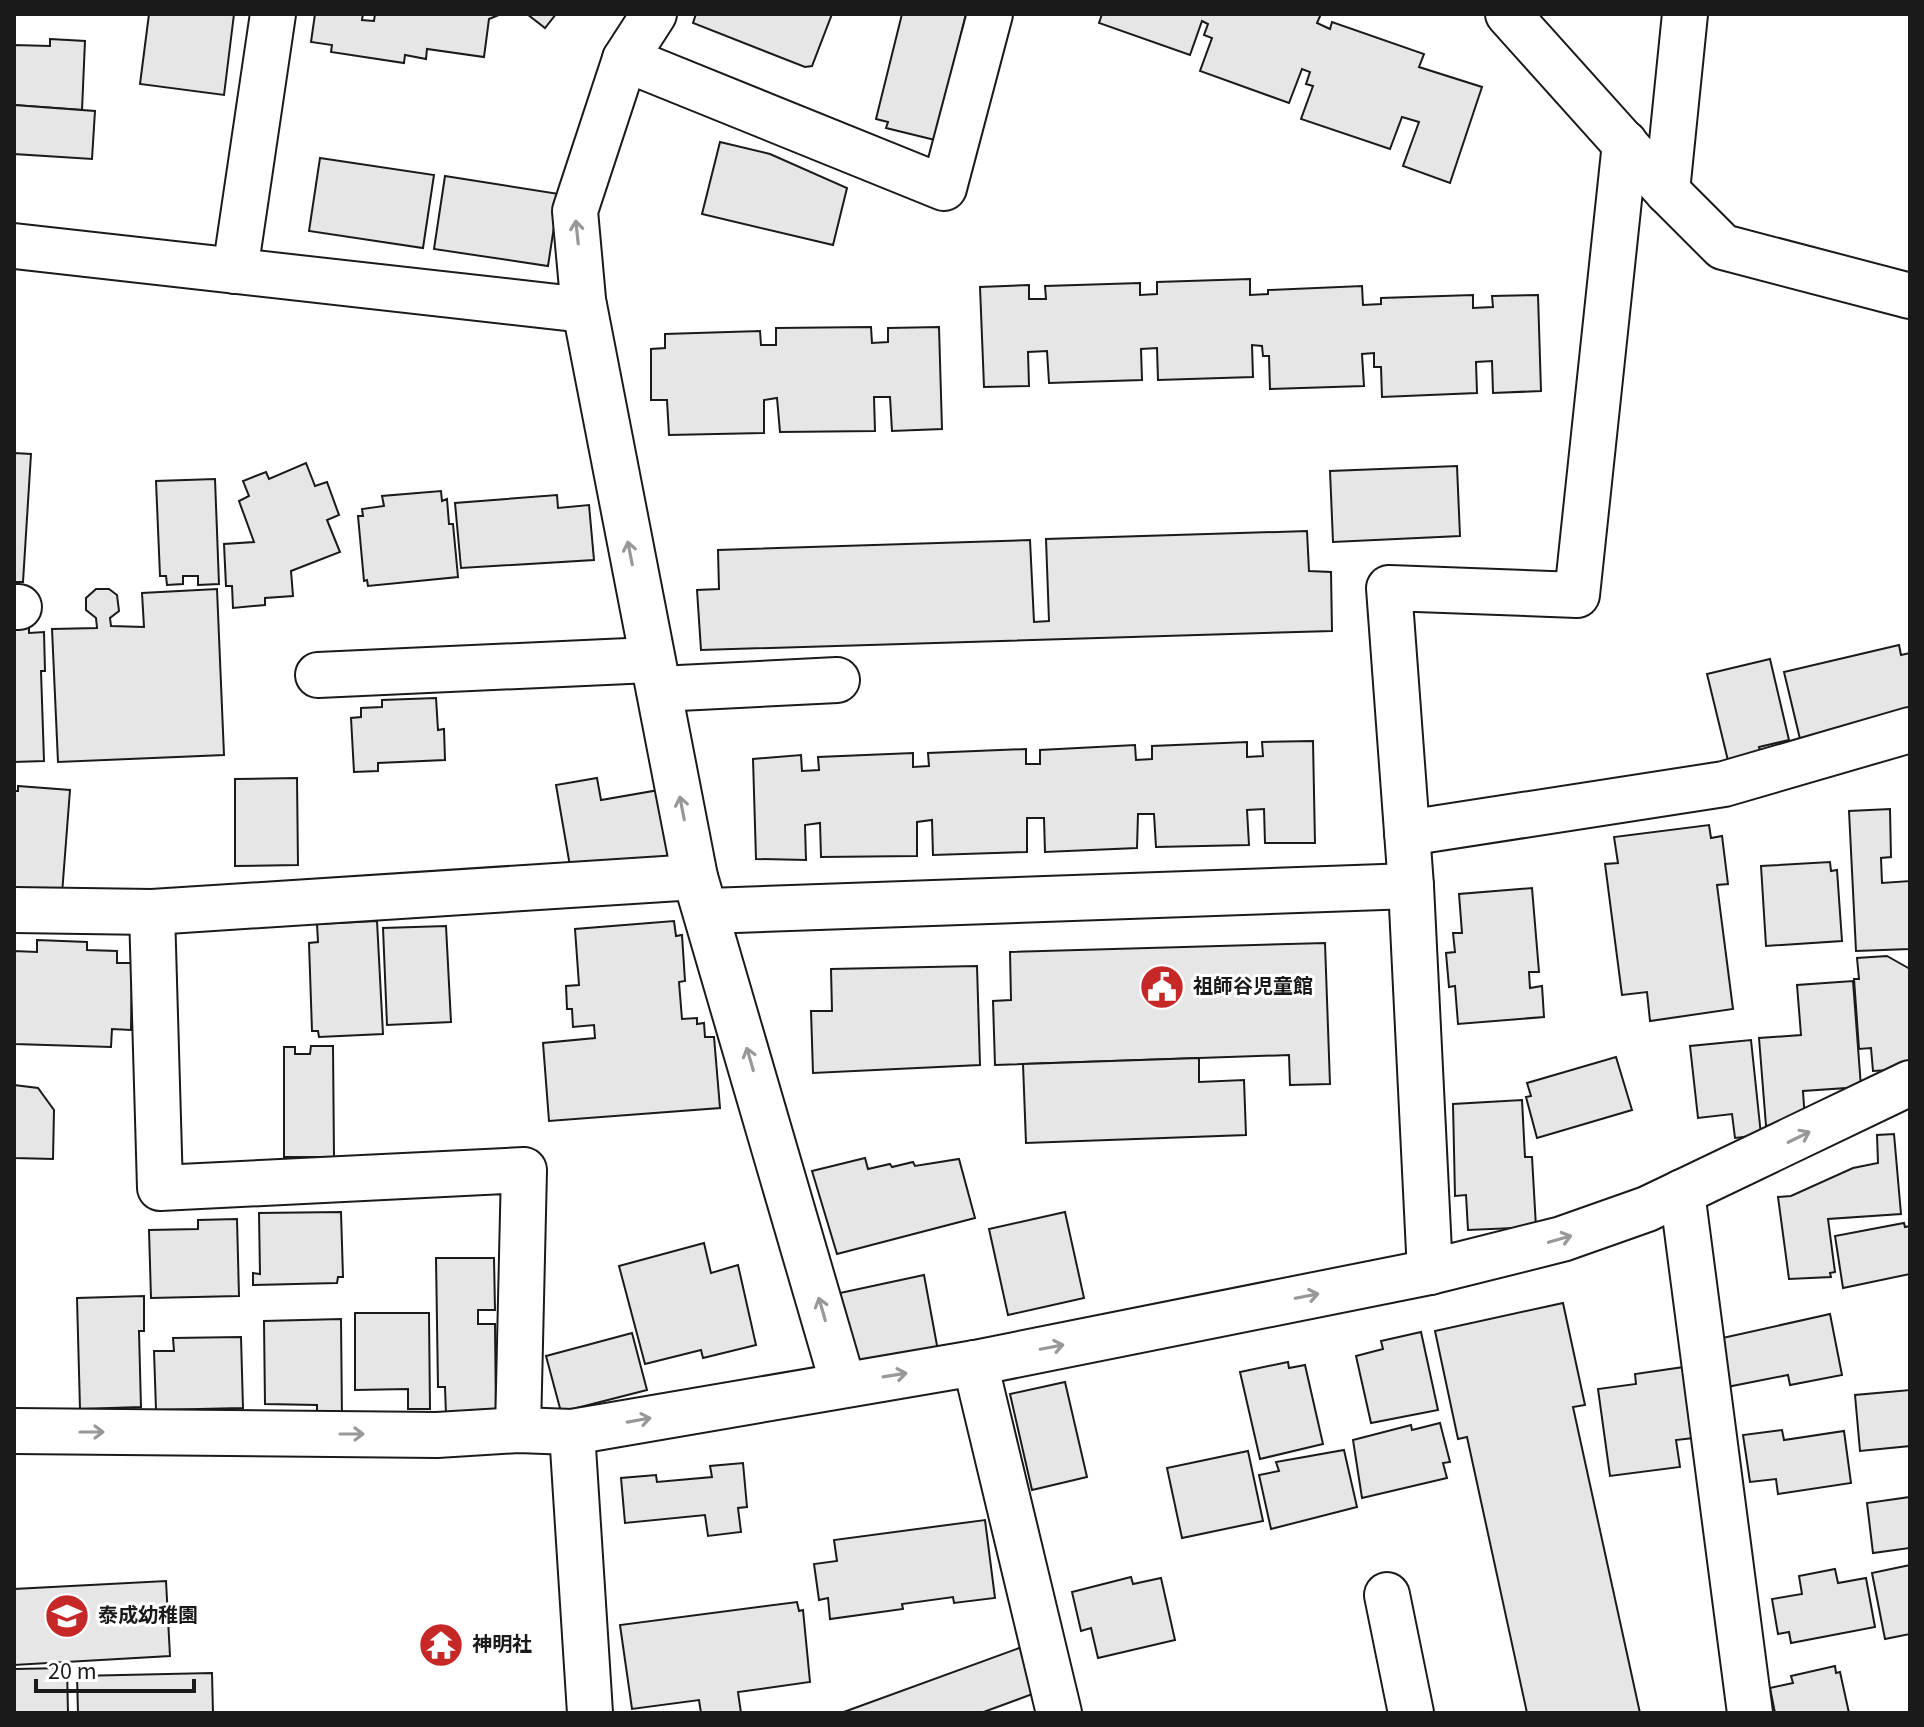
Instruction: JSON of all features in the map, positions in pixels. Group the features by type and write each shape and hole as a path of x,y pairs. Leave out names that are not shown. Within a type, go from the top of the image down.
{"street":[{"path":"235,271 273,14"},
{"path":"654,14 625,59 575,211 584,307 655,675 702,894 843,1384"},
{"path":"625,59 944,188 990,14"},
{"path":"1508,14 1667,191 1723,247 1910,296"},
{"path":"1667,191 1685,14"},
{"path":"1430,1272 1411,886 1389,588 1577,595 1625,143"},
{"path":"14,246 584,307"},
{"path":"318,675 655,675 837,680"},
{"path":"1407,833 1724,784 1910,730"},
{"path":"14,910 152,912 702,894 1411,886"},
{"path":"152,912 160,1188 524,1170 518,1430"},
{"path":"14,1431 437,1435 518,1430 572,1432 975,1363 1430,1272 1562,1239 1682,1192 1910,1083"},
{"path":"1682,1192 1750,1713"},
{"path":"975,1363 1059,1713"},
{"path":"572,1432 590,1713"},
{"path":"1387,1595 1411,1713"}],"building":[{"path":"149,14 234,14 224,95 140,84"},
{"path":"315,14 363,14 362,20 374,21 375,14 501,14 489,19 484,57 427,49 426,59 405,55 404,63 331,52 332,45 311,42"},
{"path":"527,14 556,14 545,28"},
{"path":"696,14 832,14 812,66 805,67 693,23"},
{"path":"902,14 966,14 935,140 886,128 888,122 876,119"},
{"path":"1102,14 1321,14 1317,23 1330,29 1332,22 1424,54 1419,67 1482,87 1450,183 1403,166 1419,122 1402,117 1390,149 1301,119 1313,86 1306,84 1310,72 1302,69 1289,103 1200,71 1212,38 1204,35 1208,24 1202,21 1190,55 1099,23"},
{"path":"50,39 85,41 82,110 14,105 14,45 50,46"},
{"path":"14,105 95,111 92,159 14,154"},
{"path":"720,142 770,154 847,188 833,245 702,214"},
{"path":"320,158 434,175 423,248 309,231"},
{"path":"445,176 559,194 548,266 434,249"},
{"path":"1250,279 1250,295 1268,294 1268,290 1362,286 1363,305 1381,304 1381,298 1473,295 1473,308 1493,307 1492,296 1538,295 1541,391 1493,393 1492,361 1476,362 1477,393 1382,397 1381,367 1374,367 1374,353 1362,354 1364,386 1270,389 1269,356 1263,356 1262,346 1252,345 1253,377 1158,380 1157,348 1141,349 1142,380 1049,383 1047,351 1028,352 1029,386 984,387 980,287 1029,285 1029,299 1046,299 1045,286 1140,283 1140,295 1157,294 1157,282"},
{"path":"871,327 872,343 888,342 888,328 939,327 942,429 892,431 890,397 874,397 875,431 780,432 777,398 764,400 764,433 669,435 667,400 651,400 651,349 665,348 665,334 760,331 761,345 776,345 776,328"},
{"path":"14,453 31,454 23,582 14,582"},
{"path":"306,463 315,486 327,482 339,515 327,520 340,552 291,571 293,596 265,598 265,605 233,608 232,586 226,586 224,544 254,542 239,501 249,496 243,481 266,472 269,479"},
{"path":"1457,466 1460,536 1333,542 1330,471"},
{"path":"215,479 219,584 198,585 198,576 183,576 183,584 167,585 166,576 160,576 156,481"},
{"path":"441,491 442,501 447,499 449,524 453,524 458,577 368,586 367,580 364,581 358,516 363,516 362,509 384,506 382,496"},
{"path":"557,495 558,508 589,505 594,560 461,568 455,503"},
{"path":"1307,531 1309,571 1331,572 1332,631 701,650 697,590 719,589 718,550 1030,540 1034,622 1049,621 1046,539"},
{"path":"96,589 109,589 117,595 119,611 110,618 111,626 144,627 142,593 217,589 224,755 58,762 52,629 97,628 96,618 86,610 86,598"},
{"path":"14,624 29,624 29,633 44,632 45,671 41,671 44,761 14,762"},
{"path":"1899,645 1901,655 1910,653 1910,714 1800,739 1784,672"},
{"path":"1770,659 1789,740 1759,747 1764,765 1731,773 1707,674"},
{"path":"436,698 438,730 444,729 445,760 378,763 378,771 354,772 351,718 361,717 361,708 382,707 382,700"},
{"path":"1313,741 1315,843 1265,843 1264,809 1247,810 1249,845 1156,847 1154,814 1138,814 1137,848 1045,852 1044,818 1027,818 1027,852 933,855 932,820 917,822 917,856 821,857 820,823 805,825 806,860 756,859 753,759 801,755 802,771 819,770 818,757 913,753 913,767 929,766 928,753 1026,749 1026,764 1040,764 1040,750 1135,745 1136,760 1152,759 1152,746 1247,742 1247,757 1263,756 1262,742"},
{"path":"297,778 298,865 235,866 235,779"},
{"path":"597,778 601,800 659,790 677,866 571,872 556,785"},
{"path":"18,786 70,790 62,894 14,890 14,791 18,791"},
{"path":"1890,809 1891,857 1881,858 1882,883 1910,881 1910,949 1856,951 1849,811"},
{"path":"1709,825 1711,838 1722,836 1728,884 1717,885 1733,1009 1650,1021 1647,992 1622,995 1605,864 1618,863 1614,837"},
{"path":"1830,862 1831,871 1837,870 1842,941 1766,946 1761,866"},
{"path":"1532,888 1539,972 1529,972 1530,988 1542,986 1544,1017 1458,1024 1455,986 1449,987 1446,953 1455,952 1453,933 1462,933 1459,894"},
{"path":"377,921 383,1034 319,1037 318,1031 312,1031 309,943 318,942 317,924"},
{"path":"674,921 676,936 682,935 685,981 679,982 682,1019 697,1018 697,1024 704,1023 705,1037 714,1037 720,1108 549,1121 543,1043 595,1038 594,1025 573,1027 572,1009 567,1009 566,986 579,985 575,929"},
{"path":"446,926 451,1022 387,1025 383,928"},
{"path":"37,940 87,942 87,950 117,951 117,963 132,963 131,1030 112,1029 111,1047 14,1044 14,951 37,952"},
{"path":"1325,943 1330,1084 1290,1085 1289,1055 995,1065 993,1001 1011,1000 1010,952"},
{"path":"1887,956 1910,969 1910,1069 1873,1071 1871,1048 1859,1049 1854,979 1859,979 1857,958"},
{"path":"977,966 980,1065 813,1073 811,1011 832,1011 831,969"},
{"path":"1853,981 1861,1087 1803,1091 1805,1122 1766,1126 1759,1038 1801,1035 1797,985"},
{"path":"1751,1040 1761,1135 1735,1138 1732,1114 1698,1118 1690,1046"},
{"path":"311,1046 333,1046 334,1157 284,1157 284,1047 295,1047 295,1054 310,1054"},
{"path":"1616,1057 1632,1110 1537,1138 1526,1097 1531,1096 1527,1083"},
{"path":"1199,1058 1199,1082 1244,1080 1246,1135 1026,1143 1023,1064"},
{"path":"14,1085 38,1088 54,1110 53,1159 14,1158"},
{"path":"1522,1100 1525,1157 1532,1157 1536,1227 1468,1230 1466,1195 1455,1196 1453,1104"},
{"path":"1894,1134 1901,1214 1828,1219 1835,1272 1830,1273 1831,1277 1789,1279 1778,1197 1791,1196 1853,1168 1878,1163 1877,1135"},
{"path":"865,1158 868,1169 890,1164 892,1167 913,1162 915,1166 959,1159 975,1218 837,1254 812,1171"},
{"path":"341,1212 343,1277 338,1277 337,1283 253,1285 253,1273 260,1274 259,1213"},
{"path":"1065,1212 1084,1298 1008,1315 989,1229"},
{"path":"237,1219 239,1296 151,1298 149,1230 198,1229 198,1220"},
{"path":"1904,1223 1905,1227 1910,1226 1910,1274 1843,1288 1835,1236"},
{"path":"704,1243 711,1273 738,1265 756,1345 703,1358 701,1350 645,1364 619,1266"},
{"path":"436,1258 494,1258 495,1310 478,1310 478,1324 495,1324 496,1414 446,1415 445,1387 438,1387"},
{"path":"924,1275 938,1351 859,1361 840,1293"},
{"path":"144,1296 144,1331 139,1331 141,1407 80,1409 77,1298"},
{"path":"1563,1303 1585,1405 1573,1407 1640,1713 1527,1713 1467,1437 1458,1439 1435,1331"},
{"path":"355,1313 429,1313 430,1409 408,1409 408,1389 355,1390"},
{"path":"1830,1314 1842,1375 1790,1385 1788,1375 1727,1387 1718,1339"},
{"path":"341,1319 342,1419 317,1418 317,1405 265,1404 264,1321"},
{"path":"1421,1332 1438,1410 1371,1423 1356,1356 1383,1349 1381,1341"},
{"path":"632,1333 647,1390 561,1412 546,1356"},
{"path":"241,1337 243,1408 156,1410 154,1351 174,1351 173,1338"},
{"path":"1288,1362 1289,1368 1305,1365 1323,1444 1260,1459 1240,1372"},
{"path":"1684,1367 1693,1438 1676,1440 1680,1467 1610,1476 1598,1389 1636,1384 1635,1374"},
{"path":"1065,1382 1087,1477 1032,1490 1010,1394"},
{"path":"1910,1390 1910,1446 1860,1451 1855,1395"},
{"path":"1440,1423 1450,1462 1443,1463 1447,1478 1362,1498 1353,1440 1411,1425 1412,1430"},
{"path":"1782,1430 1784,1440 1844,1431 1851,1483 1778,1494 1776,1479 1750,1482 1743,1435"},
{"path":"1344,1450 1357,1507 1271,1529 1259,1475 1279,1471 1276,1462"},
{"path":"1248,1451 1263,1521 1182,1538 1167,1468"},
{"path":"743,1463 747,1507 738,1508 741,1532 708,1536 705,1515 625,1523 621,1478 656,1475 657,1482 712,1477 710,1466"},
{"path":"1910,1497 1910,1548 1873,1553 1867,1503"},
{"path":"985,1520 995,1598 954,1603 953,1597 902,1604 903,1609 830,1619 828,1598 819,1600 814,1564 837,1561 834,1540"},
{"path":"1910,1565 1910,1634 1885,1639 1872,1573"},
{"path":"1835,1569 1838,1583 1866,1578 1875,1627 1791,1643 1789,1632 1778,1634 1772,1599 1802,1594 1799,1576"},
{"path":"1131,1577 1133,1584 1161,1578 1175,1640 1098,1658 1091,1628 1081,1631 1072,1592"},
{"path":"166,1581 170,1656 14,1665 14,1589"},
{"path":"797,1602 799,1611 803,1610 810,1682 738,1692 741,1713 701,1713 699,1700 632,1709 620,1625"},
{"path":"1022,1647 1038,1692 981,1713 841,1713"},
{"path":"1835,1666 1836,1673 1840,1672 1849,1713 1775,1713 1770,1688 1793,1683 1791,1676"},
{"path":"67,1668 68,1713 14,1713 14,1669"},
{"path":"212,1673 213,1713 78,1713 77,1676"}],"place":[{"name":"祖師谷児童館","path":"1162,987"},
{"name":"泰成幼稚園","path":"67,1616"},
{"name":"神明社","path":"441,1645"}]}
